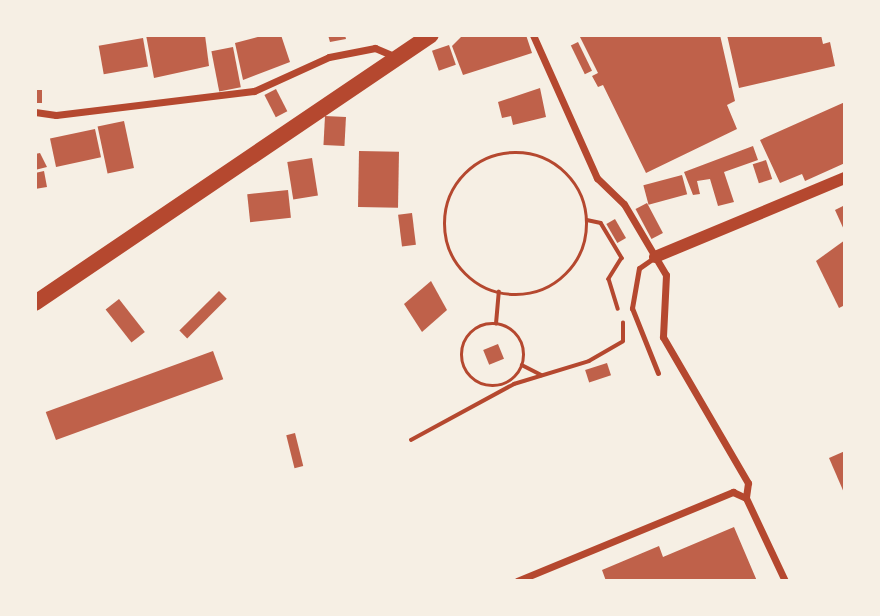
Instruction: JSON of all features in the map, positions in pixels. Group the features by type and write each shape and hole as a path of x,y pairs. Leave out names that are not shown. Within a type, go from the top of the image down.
{"highway":[{"path":"35,303 431,35"}],"street":[{"path":"533,35 597,178 624,204 666,275 663,337 748,483 746,498 785,581"},
{"path":"35,112 56,115 254,91 329,57 375,48 396,57"},
{"path":"655,257 845,178"},
{"path":"517,581 733,492 746,498"}],"lane":[{"path":"655,257 639,268 632,308 659,373"}],"path":[{"path":"496,155 541,156 576,184 587,220 583,250 554,284 532,293 499,292 464,273 444,229 457,183 474,166 496,155"},
{"path":"411,440 542,375 567,369 623,341 609,279 622,258 601,223 587,220"},
{"path":"496,324 499,292"},
{"path":"496,324 517,334 522,365 498,386 479,383 465,369 465,341 478,327 496,324"},
{"path":"522,365 542,375"}],"building":[{"path":"146,35 205,35 209,66 154,78"},
{"path":"265,35 281,35 290,62 243,80 235,43"},
{"path":"328,35 345,35 346,39 330,42"},
{"path":"463,35 526,35 532,53 463,75 452,46"},
{"path":"579,35 720,35 735,101 727,105 737,129 646,173 603,85 598,87 592,76 598,73"},
{"path":"727,35 821,35 823,44 830,42 835,66 739,88"},
{"path":"143,38 148,67 104,74 99,46"},
{"path":"578,42 592,71 585,74 571,46"},
{"path":"449,45 456,65 439,71 432,51"},
{"path":"233,47 241,87 219,91 211,51"},
{"path":"540,88 546,117 513,125 511,116 502,118 498,102"},
{"path":"276,89 287,111 276,117 264,95"},
{"path":"35,90 42,90 42,103 35,103"},
{"path":"845,102 845,163 805,181 802,174 780,183 760,140"},
{"path":"325,116 346,117 344,146 323,145"},
{"path":"124,121 134,168 108,174 98,127"},
{"path":"95,129 101,157 56,167 50,139"},
{"path":"753,146 758,160 724,172 734,202 718,206 710,179 697,181 700,194 693,195 684,172"},
{"path":"359,151 399,152 398,208 358,207"},
{"path":"40,153 47,167 35,170 35,154"},
{"path":"312,158 318,196 293,199 287,162"},
{"path":"766,160 772,179 759,183 753,164"},
{"path":"44,171 47,187 35,189 35,173"},
{"path":"682,175 687,194 649,205 643,185"},
{"path":"288,190 291,218 250,222 247,194"},
{"path":"647,203 663,233 651,239 636,209"},
{"path":"845,205 845,232 835,210"},
{"path":"412,213 416,245 402,246 398,215"},
{"path":"615,219 626,238 617,243 606,224"},
{"path":"845,240 845,305 839,308 816,261"},
{"path":"431,281 447,310 422,332 404,304"},
{"path":"219,291 227,299 187,338 179,331"},
{"path":"119,299 145,332 131,343 106,309"},
{"path":"498,344 504,359 489,365 483,350"},
{"path":"213,351 223,379 56,440 46,412"},
{"path":"607,363 611,375 589,382 585,370"},
{"path":"295,433 303,466 294,468 286,435"},
{"path":"845,451 845,495 829,458"},
{"path":"734,527 757,581 606,581 602,570 659,546 663,557"}]}
